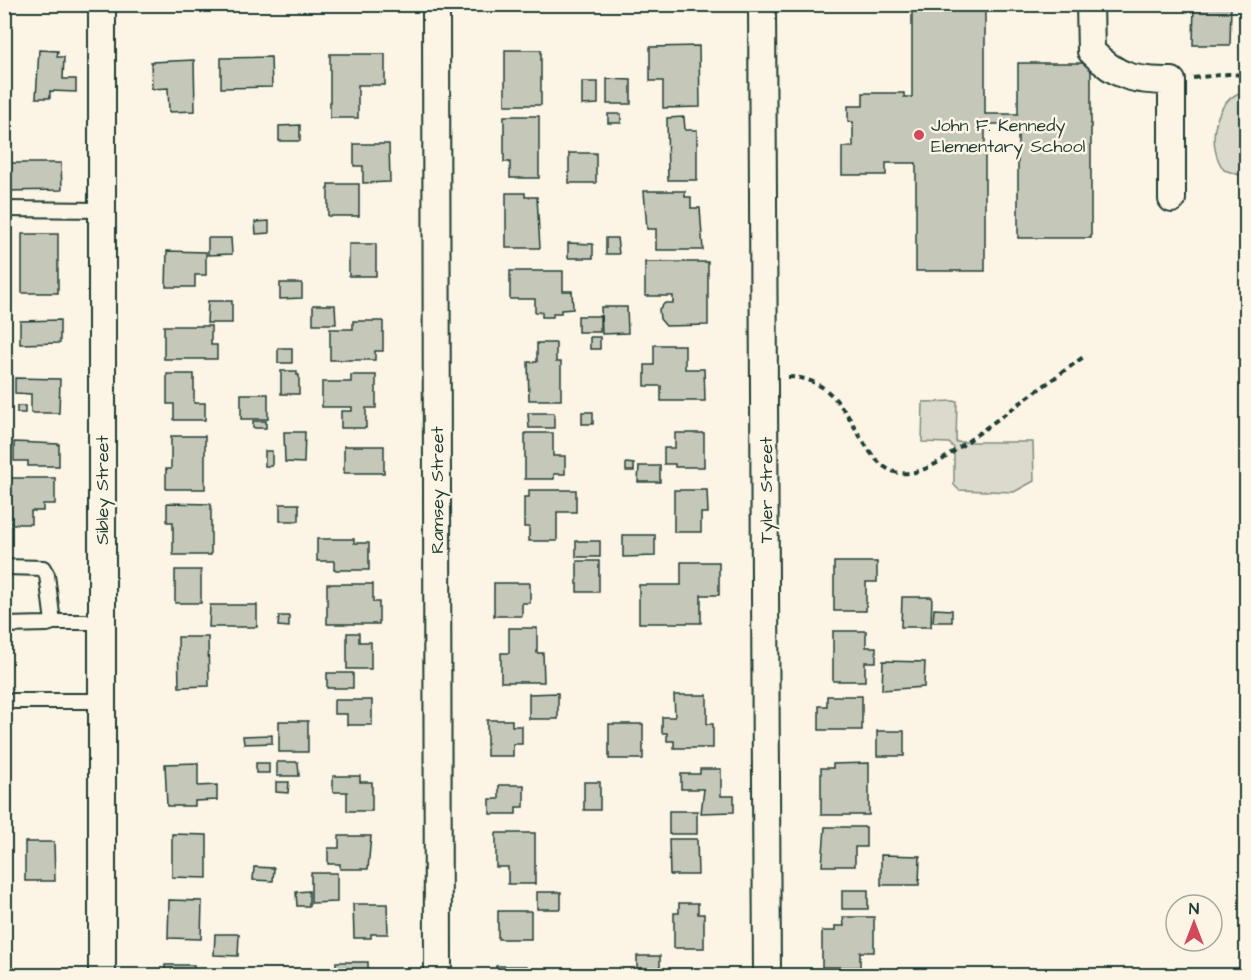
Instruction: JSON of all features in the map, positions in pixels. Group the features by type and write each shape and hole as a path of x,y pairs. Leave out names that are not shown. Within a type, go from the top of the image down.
{"street":[{"name":"Sibley Street","path":"102,4 102,975"},
{"name":"Ramsey Street","path":"436,4 438,975"},
{"name":"Tyler Street","path":"762,4 767,975"},
{"path":"1090,4 1091,51 1099,59 1138,81 1172,81 1172,199"}],"lane":[{"path":"4,209 102,210"},
{"path":"4,567 43,568 47,575 53,622"},
{"path":"4,625 102,622"},
{"path":"4,701 102,701"}],"path":[{"path":"1172,81 1228,74 1246,75"},
{"path":"788,377 813,380 829,390 842,404 873,458 883,468 900,474 924,471 942,460 1086,356"}],"shaded area":[{"path":"1239,93 1246,93 1246,177 1224,170 1215,150 1214,139 1218,117 1223,107"},
{"path":"957,401 956,442 1033,442 1034,481 1014,492 959,490 954,485 954,448 949,443 922,442 923,402"}],"building":[{"name":"John F. Kennedy Elementary School","path":"912,4 985,4 985,114 1018,114 1018,63 1091,63 1091,238 1018,238 1018,124 985,124 985,271 916,271 916,163 886,163 886,175 842,175 842,147 853,147 853,122 848,122 848,106 863,106 863,93 904,93 904,97 912,97"},
{"path":"1194,4 1231,4 1230,45 1193,45"},
{"path":"699,46 700,107 663,108 663,81 650,81 650,47"},
{"path":"39,50 58,51 57,57 64,57 63,79 76,79 76,92 50,91 50,98 36,98"},
{"path":"505,50 541,50 541,105 505,105"},
{"path":"330,54 385,54 385,85 358,85 358,118 330,118"},
{"path":"271,57 272,87 221,88 221,58"},
{"path":"194,60 195,111 169,112 168,88 152,89 151,62"},
{"path":"607,79 631,80 631,104 607,104"},
{"path":"582,82 598,82 598,104 582,105"},
{"path":"608,114 621,114 621,123 608,123"},
{"path":"504,116 539,116 539,178 510,178 510,162 504,162"},
{"path":"684,117 685,130 697,130 697,180 668,180 667,118"},
{"path":"300,125 300,141 279,141 279,126"},
{"path":"354,144 389,144 390,182 363,183 363,166 354,166"},
{"path":"569,153 596,153 596,183 569,183"},
{"path":"4,163 61,163 62,190 4,191"},
{"path":"328,184 359,184 359,216 328,216"},
{"path":"644,191 685,191 685,197 691,197 691,208 700,208 703,250 656,250 656,229 647,229"},
{"path":"506,193 525,193 525,197 537,197 540,248 506,248"},
{"path":"269,221 269,233 256,234 255,222"},
{"path":"22,234 58,234 58,293 22,293"},
{"path":"208,238 231,238 232,254 208,255"},
{"path":"606,238 617,238 619,254 606,254"},
{"path":"568,243 593,244 593,258 568,258"},
{"path":"349,244 376,244 376,276 349,276"},
{"path":"167,251 206,252 206,275 195,275 195,287 166,287"},
{"path":"645,262 708,262 708,325 666,326 660,319 659,309 665,303 673,303 673,296 645,296"},
{"path":"510,271 563,271 563,291 572,291 573,309 553,313 553,317 542,317 542,312 535,312 535,299 510,299"},
{"path":"280,283 302,283 302,298 280,299"},
{"path":"208,301 232,301 232,323 207,323"},
{"path":"313,305 335,305 336,324 313,324"},
{"path":"601,307 627,307 628,333 602,334"},
{"path":"578,316 600,316 600,332 578,332"},
{"path":"60,320 60,343 20,344 20,321"},
{"path":"353,321 383,321 383,351 375,351 375,360 330,360 330,329 353,329"},
{"path":"164,326 211,326 211,345 217,345 217,359 164,359"},
{"path":"590,337 600,337 600,349 590,349"},
{"path":"537,343 556,343 556,362 561,362 561,400 529,400 528,362 537,362"},
{"path":"654,345 685,345 685,369 704,369 705,401 661,401 661,386 645,386 645,365 654,365"},
{"path":"4,346 10,346 10,358 4,358"},
{"path":"278,348 292,348 292,363 278,363"},
{"path":"281,371 297,371 299,394 281,394"},
{"path":"167,374 194,374 194,403 205,403 205,420 174,420 174,404 167,404"},
{"path":"351,375 376,375 376,408 366,408 366,428 341,428 341,411 352,411 352,407 322,407 322,382 351,382"},
{"path":"15,378 60,379 59,413 31,413 31,394 15,393"},
{"path":"241,394 268,394 268,419 241,419"},
{"path":"17,406 25,406 25,413 17,413"},
{"path":"582,412 593,412 593,424 582,424"},
{"path":"528,413 554,413 554,428 529,428"},
{"path":"253,421 266,421 266,428 253,428"},
{"path":"284,432 305,432 304,463 285,462"},
{"path":"525,433 553,433 553,456 565,456 565,474 554,474 554,479 525,479"},
{"path":"675,433 704,433 704,467 675,467 675,464 664,464 664,448 675,448"},
{"path":"171,436 205,436 205,489 166,489 166,469 171,469"},
{"path":"14,442 59,444 59,466 28,466 28,461 14,461"},
{"path":"344,446 384,446 384,473 344,473"},
{"path":"265,451 272,451 272,466 265,466"},
{"path":"626,463 634,464 634,471 626,471"},
{"path":"639,466 660,466 660,482 638,482"},
{"path":"4,478 55,478 55,504 43,504 43,511 31,511 31,524 4,524"},
{"path":"529,490 576,490 576,512 557,512 557,541 529,541 529,527 524,527 524,497 529,497"},
{"path":"674,490 707,490 708,513 701,513 701,532 674,532"},
{"path":"167,503 211,504 211,555 173,555 173,522 167,522"},
{"path":"280,504 299,504 299,521 280,521"},
{"path":"623,535 655,535 655,556 623,557"},
{"path":"317,539 354,539 354,543 369,543 369,570 334,570 334,561 317,561"},
{"path":"576,541 600,541 600,557 576,557"},
{"path":"577,561 599,561 599,592 577,592"},
{"path":"681,562 719,562 719,595 701,595 701,623 639,623 639,585 681,585"},
{"path":"834,562 877,562 877,582 866,582 866,611 834,611"},
{"path":"175,570 201,570 201,603 175,603"},
{"path":"494,583 530,583 530,603 522,603 522,616 494,616"},
{"path":"327,584 373,584 373,602 379,602 379,624 327,624"},
{"path":"902,597 932,597 931,627 901,627"},
{"path":"210,605 257,605 257,627 209,627"},
{"path":"934,609 952,610 952,622 933,622"},
{"path":"279,616 289,616 289,627 278,626"},
{"path":"509,628 537,628 537,653 543,653 544,682 501,682 501,653 509,653"},
{"path":"833,631 866,631 866,647 876,647 876,662 865,662 865,681 833,681"},
{"path":"347,633 359,633 359,642 371,642 371,669 347,669"},
{"path":"178,637 208,637 209,686 179,687"},
{"path":"883,661 925,662 924,687 882,690"},
{"path":"327,673 353,673 353,688 327,688"},
{"path":"558,693 558,719 529,719 529,694"},
{"path":"674,695 707,695 707,724 713,724 713,748 674,748 674,741 667,741 667,733 662,733 662,717 675,717"},
{"path":"827,696 862,696 862,730 819,730 819,706 827,706"},
{"path":"334,700 372,700 372,725 347,725 347,714 334,714"},
{"path":"487,720 512,720 512,726 522,726 522,744 513,744 513,756 487,756"},
{"path":"279,721 308,721 308,752 279,752"},
{"path":"609,724 643,724 643,759 609,759"},
{"path":"877,731 904,731 904,756 877,756"},
{"path":"272,735 272,743 244,744 243,736"},
{"path":"277,762 298,762 299,776 277,776"},
{"path":"198,763 198,786 217,785 217,800 195,801 195,806 167,806 165,764"},
{"path":"256,763 269,763 269,773 256,773"},
{"path":"869,763 869,815 821,815 821,768 833,768 833,764"},
{"path":"700,769 721,769 721,796 734,796 734,812 701,813 704,789 681,789 681,774 700,774"},
{"path":"333,776 360,776 360,782 372,782 372,811 347,811 347,792 333,792"},
{"path":"276,782 289,782 288,793 276,792"},
{"path":"584,782 600,782 600,810 584,810"},
{"path":"499,785 524,785 524,807 516,807 516,814 490,814 490,799 499,799"},
{"path":"669,811 697,811 697,834 669,834"},
{"path":"825,827 866,827 866,847 855,847 855,866 822,866"},
{"path":"496,833 535,833 535,884 508,884 508,867 496,867"},
{"path":"172,834 207,835 207,878 172,877"},
{"path":"339,836 371,836 368,869 340,869 340,864 328,864 328,848 339,848"},
{"path":"669,839 697,839 698,875 670,875"},
{"path":"25,842 54,842 55,881 25,881"},
{"path":"881,855 920,856 919,885 881,885"},
{"path":"254,867 274,868 273,881 253,880"},
{"path":"311,873 337,873 337,902 311,903"},
{"path":"842,890 868,890 868,909 842,909"},
{"path":"309,891 309,906 297,906 296,892"},
{"path":"537,892 561,892 561,909 537,909"},
{"path":"169,900 202,901 201,939 168,938"},
{"path":"679,903 698,903 698,914 704,914 704,948 674,948 674,913 679,913"},
{"path":"353,904 387,904 388,934 371,934 371,938 354,938"},
{"path":"498,911 531,911 531,939 498,939"},
{"path":"843,917 874,917 874,952 860,952 860,967 822,967 822,931 835,931 835,926 844,926"},
{"path":"215,934 239,934 238,956 214,955"},
{"path":"637,956 660,956 660,976 637,976"},
{"path":"336,962 368,962 368,976 336,976"},
{"path":"165,965 194,965 194,976 163,976"},
{"path":"496,966 527,966 527,976 496,976"},
{"path":"674,969 706,969 706,976 674,976"}],"place":[{"name":"John F. Kennedy Elementary School","path":"919,135"}]}
